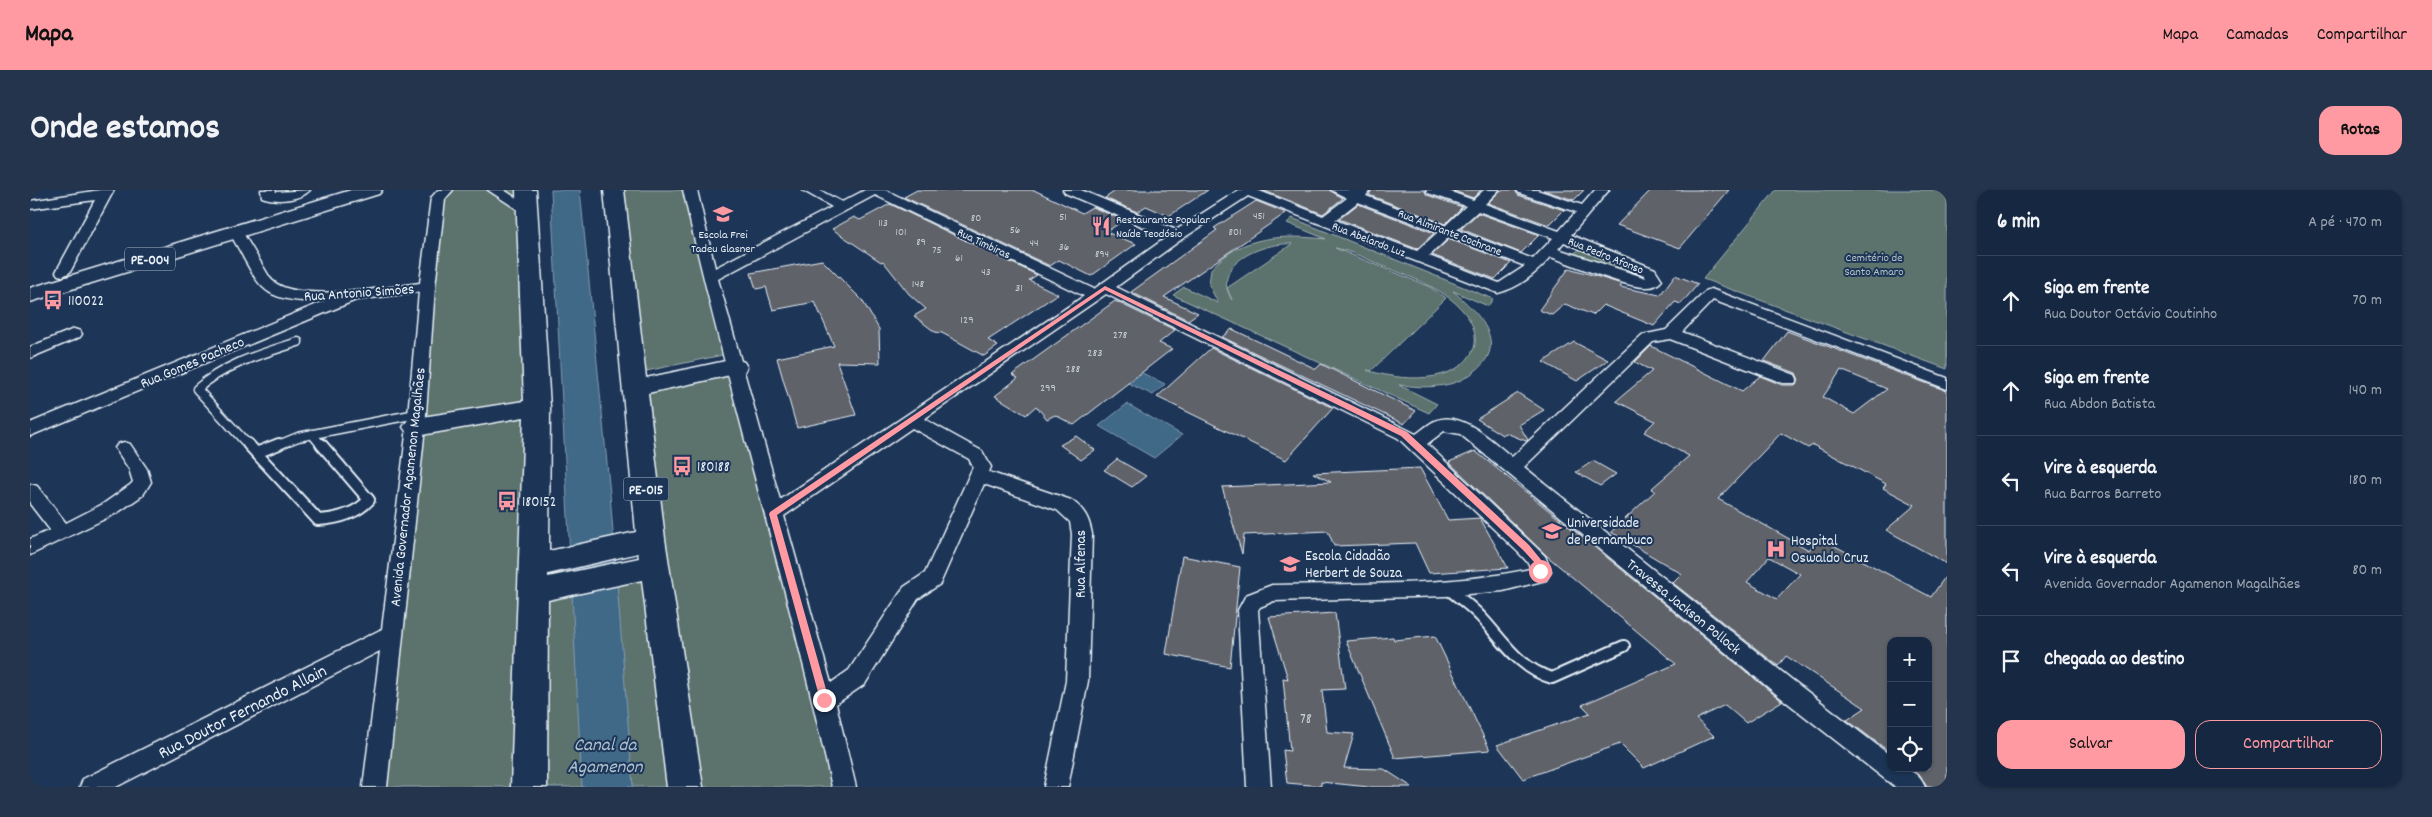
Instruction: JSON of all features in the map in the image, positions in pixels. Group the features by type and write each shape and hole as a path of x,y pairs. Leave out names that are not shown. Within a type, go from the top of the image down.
{"main road":[{"name":"PE-004","path":"30,295 346,190"},
{"name":"PE-004","path":"30,282 239,226 269,220 372,190"},
{"name":"PE-015","path":"614,190 633,381 642,555 685,787"},
{"path":"527,200 542,577 529,787"},
{"path":"633,381 734,360"},
{"path":"416,421 536,400"},
{"path":"542,577 642,555"}],"street":[{"path":"274,193 303,190"},
{"name":"Avenida Governador Agamenon Magalhães","path":"375,787 416,421 427,287 438,198 446,190"},
{"path":"495,190 527,200"},
{"path":"690,190 710,276 824,700 844,787"},
{"path":"809,190 841,207"},
{"path":"710,276 874,190"},
{"name":"Rua Timbiras","path":"874,190 1100,292 1410,439 1526,548 1541,566 1539,575 1529,578 1446,588"},
{"path":"1070,190 1177,236"},
{"path":"773,514 910,419 1100,292 1177,236 1247,190"},
{"name":"Rua Abelardo Luz","path":"1247,190 1491,287"},
{"name":"Rua Almirante Cochrane","path":"1338,190 1360,193 1448,232 1534,264"},
{"path":"1434,190 1561,236"},
{"path":"1418,258 1492,190"},
{"path":"1524,190 1583,210"},
{"name":"Rua Pedro Afonso","path":"1491,287 1505,288 1510,286 1549,251 1602,190"},
{"path":"30,205 105,193"},
{"path":"63,272 105,193"},
{"path":"1324,222 1360,193"},
{"name":"Rua Antonio Simões","path":"239,226 270,288 283,294 297,297 354,295 427,287"},
{"name":"Rua Pedro Afonso","path":"1549,251 1636,281 1648,283 1654,280 1650,272 1561,236"},
{"path":"1671,334 1710,294 1713,294 1947,384"},
{"name":"Rua Gomes Pacheco","path":"30,430 354,295"},
{"path":"30,353 74,334"},
{"path":"1512,468 1648,338 1671,334 1789,379"},
{"path":"824,700 857,677 911,593 932,578 982,467 976,455 910,419"},
{"name":"Travessa Jackson Pollock","path":"1410,439 1441,424 1457,426 1466,430 1775,679 1913,787"},
{"path":"30,548 102,513 135,493 142,481 141,475 124,448"},
{"name":"Rua Alfenas","path":"978,475 1064,505 1074,512 1080,521 1082,534 1081,593 1077,681 1056,787"},
{"path":"30,491 62,532"},
{"path":"1259,787 1248,610 1253,601 1272,593 1446,588"},
{"name":"Rua Doutor Fernando Allain","path":"92,787 391,635"}],"lane":[{"path":"298,342 276,348 207,379 198,389 318,520 330,520 364,506 369,500 312,434"},
{"path":"256,453 285,440 312,434 416,421"},
{"path":"1446,588 1478,614 1524,665 1541,676 1552,678 1624,646"}],"green space":[{"path":"442,190 526,190 534,592 655,566 634,388 735,367 844,787 386,787"},
{"path":"614,190 690,190 732,353 632,374"},
{"name":"Cemitério de Santo Amaro","path":"1776,190 1947,190 1947,369 1703,279"},
{"path":"1292,218 1493,299 1488,306 1453,291 1480,318 1486,328 1490,339 1490,350 1485,360 1471,374 1453,383 1427,387 1399,385 1437,404 1429,413 1173,295 1184,287 1218,303 1209,285 1211,269 1223,257 1236,249 1264,239 1295,237 1326,239 1287,223","holes":["1292,244 1227,288 1228,276 1233,266 1242,258 1254,251 1267,247","1335,248 1363,257 1440,291 1461,308 1474,329 1474,348 1466,360 1455,369 1442,375 1411,378 1395,377 1380,374 1367,370 1371,371 1446,298 1430,287"]},
{"path":"1580,249 1646,274 1646,279 1573,254"}],"water":[{"name":"Canal da Agamenon","path":"551,190 580,190 610,494 633,787 582,787"},
{"path":"1140,372 1165,384 1153,395 1128,383"},
{"path":"1127,404 1182,435 1154,458 1099,426"}],"building":[{"path":"917,190 1034,190 1082,213 1092,207 1124,220 1106,232 1136,244 1091,276 1059,260 1050,266 904,197"},
{"path":"1117,190 1208,190 1169,216 1146,206 1137,212 1105,198"},
{"path":"1262,190 1329,190 1343,198 1323,214"},
{"path":"1372,190 1424,190 1427,195 1462,207 1445,224 1369,195"},
{"path":"1451,190 1481,190 1473,198"},
{"path":"1501,190 1515,190 1518,195 1564,210 1549,225 1488,203"},
{"path":"1543,190 1584,190 1574,200"},
{"path":"1651,190 1729,190 1680,248 1617,225"},
{"path":"1256,201 1286,213 1164,297 1198,313 1188,320 1131,292 1217,230 1214,228"},
{"path":"890,204 1037,275 1029,280 1058,294 988,340 998,346 984,356 942,333 935,332 914,316 926,309 909,294 883,261 881,262 832,229 854,217 860,220"},
{"path":"1358,204 1434,233 1417,249 1339,219"},
{"path":"1478,213 1539,235 1521,253 1461,229"},
{"path":"1449,239 1511,263 1495,279 1432,255"},
{"path":"822,260 862,300 879,329 880,363 837,362 856,415 797,428 777,358 834,346 815,302 773,310 766,287 756,289 751,273"},
{"path":"1569,268 1622,284 1620,287 1660,295 1675,275 1698,284 1681,304 1675,302 1654,326 1603,305 1593,315 1565,304 1552,315 1539,310"},
{"path":"1115,301 1175,330 1159,343 1172,349 1074,425 1055,415 1047,419 1036,406 1026,415 995,396 1018,378 1012,375"},
{"path":"1232,329 1316,369 1321,364 1416,411 1404,424 1222,337"},
{"path":"1787,331 1947,391 1947,564 1886,530 1915,505 1883,488 1886,484 1813,445 1808,448 1781,433 1718,499 1809,550 1818,537 1931,597 1947,574 1947,787 1927,787 1920,776 1914,772 1932,772 1932,637 1887,637 1887,750 1847,720 1865,708 1786,656 1778,666 1673,583 1682,574 1611,532 1655,491 1651,489 1689,456 1644,432 1655,421 1616,401 1652,371 1635,362 1651,346 1742,391 1760,376 1782,385 1795,385 1799,380 1796,373 1764,361","holes":["1841,370 1887,389 1854,414 1823,397","1769,557 1800,574 1777,599 1747,582"]},
{"path":"1574,342 1608,360 1577,381 1543,362"},
{"path":"1211,348 1333,408 1286,460 1157,397"},
{"path":"1518,393 1544,410 1519,425 1528,440 1526,441 1506,433 1502,435 1477,419"},
{"path":"1076,436 1095,450 1081,460 1060,445"},
{"path":"1475,451 1782,701 1746,723 1725,705 1696,719 1714,736 1644,768 1620,744 1523,779 1497,745 1590,713 1582,705 1676,664 1547,556 1449,462"},
{"path":"1117,459 1146,476 1132,487 1104,470"},
{"path":"1593,461 1616,474 1600,486 1576,472"},
{"path":"1420,468 1448,520 1480,518 1508,568 1429,573 1415,543 1334,546 1328,531 1244,535 1242,554 1222,487 1331,482 1313,473"},
{"path":"1182,556 1240,567 1230,667 1166,654"},
{"path":"1335,613 1345,689 1322,690 1327,732 1354,734 1344,768 1384,769 1412,787 1369,787 1321,782 1321,786 1287,783 1283,750 1290,751 1283,678 1288,679 1269,617"},
{"path":"1435,636 1490,750 1395,758 1346,641 1393,637 1394,640"}],"place":[{"name":"Escola Frei Tadeu Glasner","path":"723,214"},
{"name":"Restaurante Popular Naíde Teodósio","path":"1101,226"},
{"name":"110022","path":"53,300"},
{"name":"180188","path":"682,466"},
{"name":"180152","path":"507,501"},
{"name":"Universidade de Pernambuco","path":"1552,531"},
{"name":"Hospital Oswaldo Cruz","path":"1776,549"},
{"name":"Escola Cidadão Herbert de Souza","path":"1290,564"}],"route":[{"path":"824,700 773,514 1105,288 1404,434 1416,443 1437,466 1486,509 1526,548 1538,561 1541,566 1540,571"}]}
